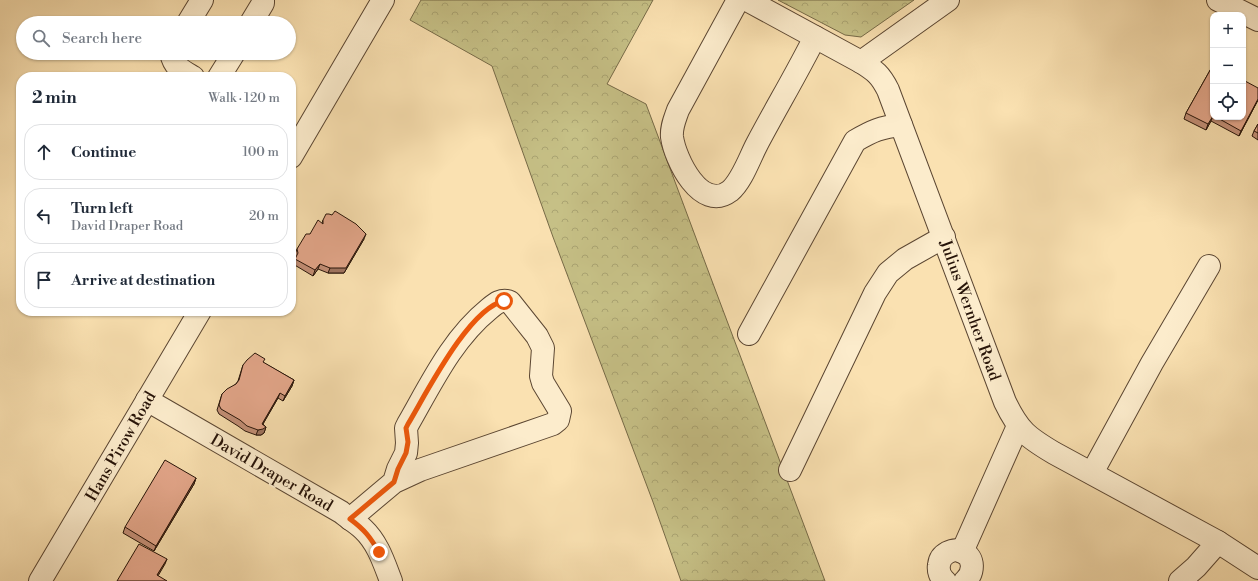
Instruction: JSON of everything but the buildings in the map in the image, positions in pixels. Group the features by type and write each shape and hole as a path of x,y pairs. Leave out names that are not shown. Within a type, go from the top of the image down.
{"street":[{"path":"192,16 202,0"},
{"path":"255,16 263,3 263,0"},
{"path":"296,148 383,0"},
{"path":"738,0 681,103 672,126 672,137 681,163 691,181 706,194 712,196 720,195 730,190 740,179 814,37"},
{"name":"Julius Wernher Road","path":"747,0 861,62 882,78 888,90 944,237 1005,402 1018,426 1033,441 1218,542 1258,568"},
{"path":"861,62 948,0"},
{"path":"1218,0 1258,20"},
{"path":"173,60 180,69 185,72"},
{"path":"222,72 230,60"},
{"path":"749,334 855,141 874,130 887,126 901,125"},
{"path":"790,470 875,293 888,273 906,259 944,237"},
{"path":"1092,473 1152,364 1209,266"},
{"path":"350,519 394,482 420,470 553,424 558,420 560,411 543,383 541,376 543,348 537,336 510,302 499,302 492,306 472,324 459,340 406,428 408,442 406,453 398,469 394,482"},
{"name":"Hans Pirow Road","path":"40,581 197,316"},
{"name":"David Draper Road","path":"147,400 341,512 363,528 379,552 391,581"},
{"path":"962,552 1018,426"},
{"path":"1180,581 1196,567 1218,542"},
{"path":"945,581 941,578 938,570 939,561 945,554 953,551 962,552 968,556 971,562 972,568 966,581"}],"green space":[{"path":"421,0 653,0 607,84 646,104 825,581 681,581 653,502 553,237 492,66 410,20"},
{"path":"778,0 914,0 861,37 845,35"}],"route":[{"path":"379,552 363,528 350,519 394,482 398,469 406,453 408,442 406,428 443,365 459,340 472,324 492,306 504,301"}]}
